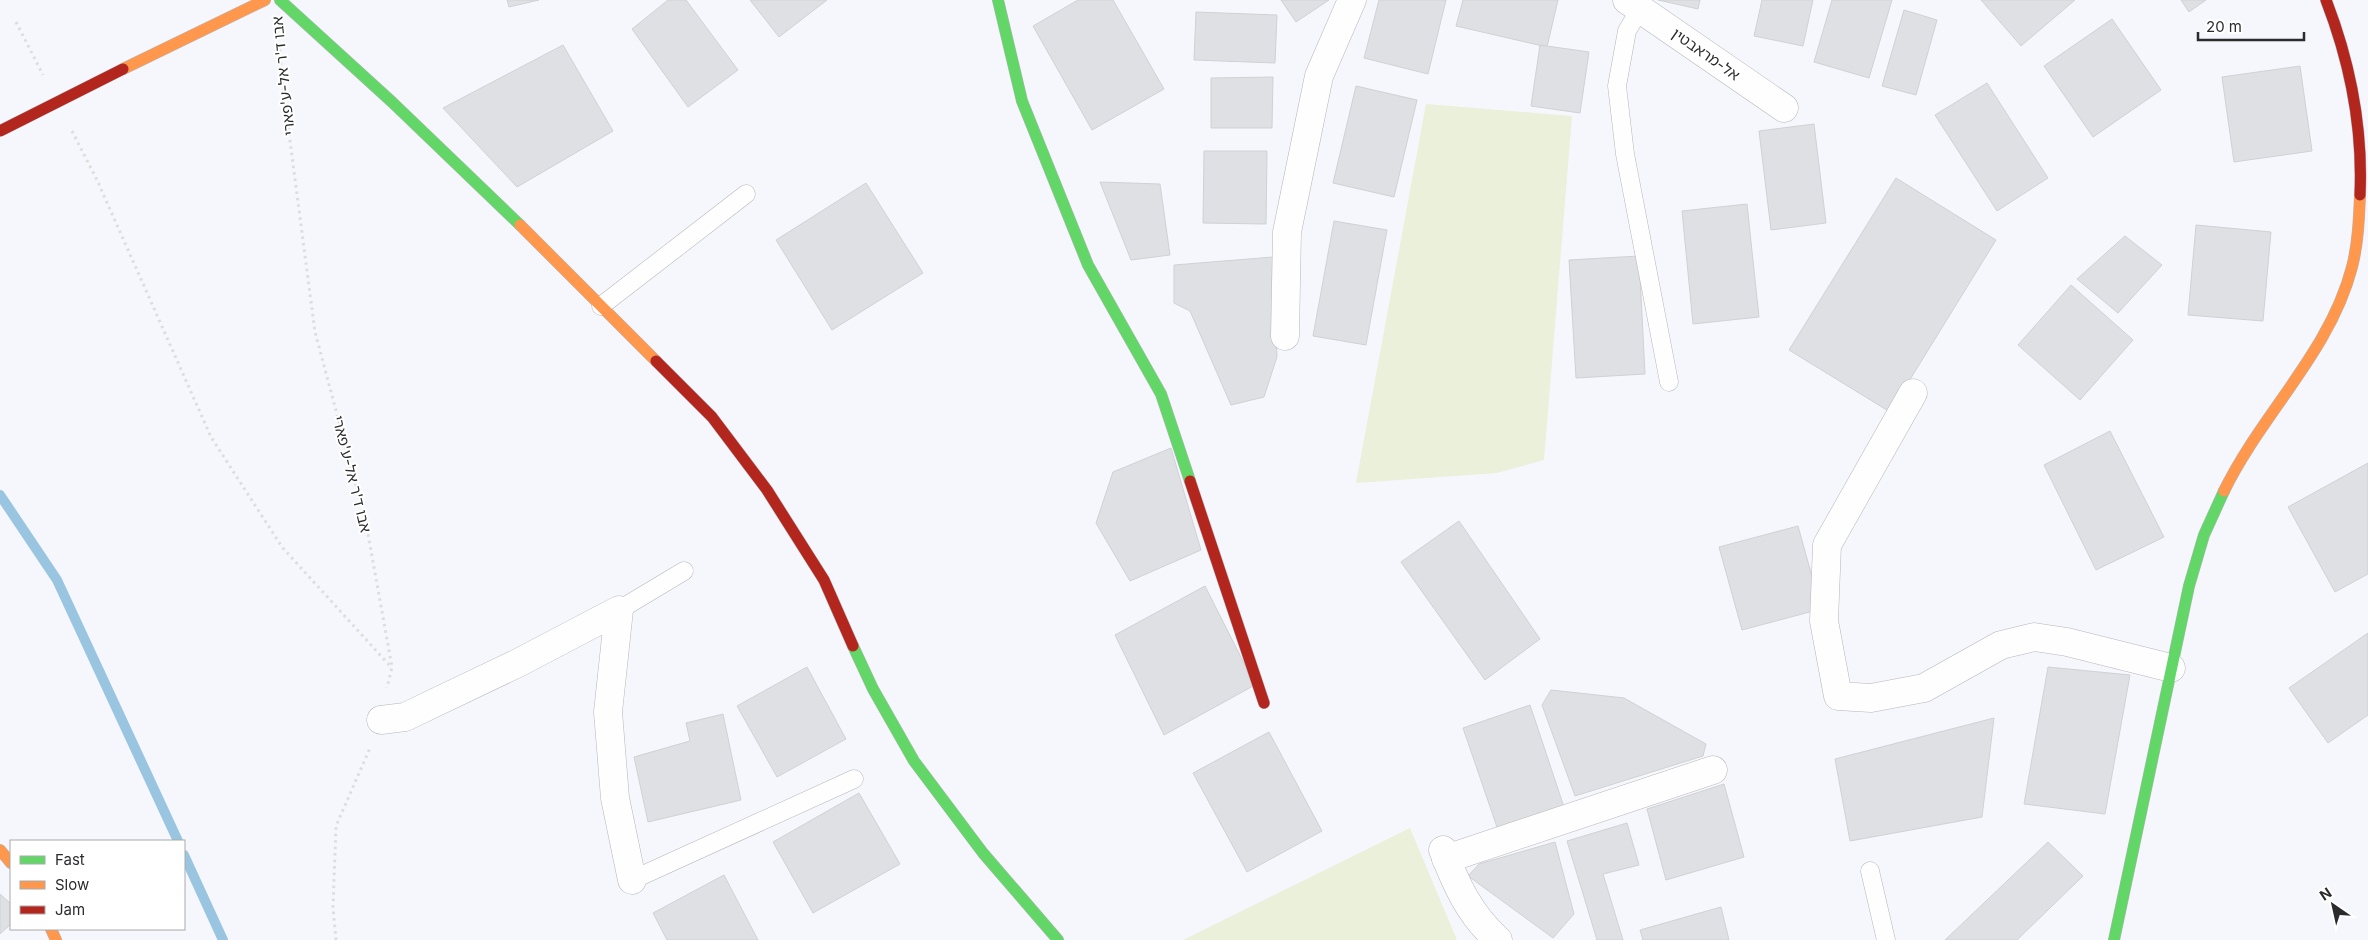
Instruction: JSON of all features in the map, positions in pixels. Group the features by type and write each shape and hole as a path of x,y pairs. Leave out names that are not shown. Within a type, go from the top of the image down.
{"street":[{"path":"0,131 265,0"},
{"path":"280,0 399,109 602,306 712,417 767,490 824,580 873,689 914,761 984,854 1058,940"},
{"path":"998,0 1022,101 1088,265 1160,394 1264,703"},
{"path":"1285,336 1289,223 1318,76 1352,0"},
{"path":"2114,940 2186,595 2213,510 2230,477 2318,345 2361,259 2362,192 2354,100 2346,57 2326,0"},
{"name":"אל-מראבטין","path":"1634,4 1784,108"},
{"path":"1913,393 1827,545 1824,621 1838,696 1871,698 1924,688 2001,645 2034,637 2067,642 2171,668"},
{"path":"381,720 406,717 518,663 619,610"},
{"path":"619,610 608,712 615,798 632,880"},
{"path":"1498,940 1481,925 1459,891 1444,855 1713,770"},
{"path":"0,850 10,862"}],"lane":[{"path":"1634,4 1617,86 1625,154 1669,382"},
{"path":"602,306 746,194"},
{"path":"619,610 684,571"},
{"path":"632,880 854,780"},
{"path":"1870,871 1886,940"}],"path":[{"path":"16,22 48,84"},
{"name":"אבו ד'ר אל-ע'פארי","path":"279,38 284,95 315,332 366,523 392,667 380,727 336,826 333,907 336,940"},
{"path":"70,128 97,180 211,437 282,547 392,667"}],"green space":[{"path":"1426,104 1572,116 1544,460 1497,473 1356,483"},
{"path":"1410,828 1457,940 1183,940"}],"building":[{"path":"507,0 539,0 509,7"},
{"path":"668,0 686,0 738,70 688,107 632,29"},
{"path":"750,0 827,0 779,37"},
{"path":"1078,0 1113,0 1164,89 1092,130 1033,26"},
{"path":"1281,0 1329,0 1296,22"},
{"path":"1379,0 1446,0 1428,74 1364,58"},
{"path":"1463,0 1558,0 1547,47 1456,26"},
{"path":"1658,0 1700,0 1698,9"},
{"path":"1762,0 1813,0 1803,46 1754,36"},
{"path":"1832,0 1892,0 1869,78 1814,62"},
{"path":"1981,0 2075,0 2021,46"},
{"path":"2181,0 2206,0 2189,12"},
{"path":"1904,10 1937,20 1916,95 1882,86"},
{"path":"1196,12 1277,15 1275,63 1194,60"},
{"path":"2112,19 2161,90 2093,137 2044,66"},
{"path":"563,45 613,131 517,187 443,108"},
{"path":"1540,45 1589,52 1580,113 1531,106"},
{"path":"2300,66 2312,151 2234,162 2222,77"},
{"path":"1273,77 1272,128 1211,128 1211,78"},
{"path":"1987,83 2048,178 1997,211 1935,115"},
{"path":"1356,86 1417,100 1394,197 1333,183"},
{"path":"1814,124 1826,223 1771,230 1759,131"},
{"path":"1204,151 1267,151 1266,224 1203,223"},
{"path":"1896,178 1996,240 1890,412 1789,350"},
{"path":"1100,182 1160,184 1170,255 1131,260"},
{"path":"866,183 923,273 832,330 776,240"},
{"path":"1747,204 1759,317 1693,324 1682,211"},
{"path":"1334,221 1387,230 1366,345 1313,336"},
{"path":"2196,225 2271,232 2263,321 2188,315"},
{"path":"2125,236 2162,265 2118,313 2077,279"},
{"path":"1639,256 1645,374 1576,378 1569,260"},
{"path":"1273,257 1277,357 1264,397 1231,405 1190,311 1174,303 1174,265"},
{"path":"2071,285 2133,340 2080,400 2018,345"},
{"path":"2110,431 2164,537 2096,570 2044,465"},
{"path":"1171,448 1201,550 1130,581 1096,523 1113,472"},
{"path":"2368,463 2368,574 2335,592 2288,507"},
{"path":"1459,521 1540,639 1485,680 1401,562"},
{"path":"1798,526 1821,609 1742,630 1719,547"},
{"path":"1205,586 1255,685 1164,735 1115,635"},
{"path":"2368,633 2368,715 2328,743 2289,688"},
{"path":"807,667 846,739 777,777 737,706"},
{"path":"2048,667 2130,675 2105,814 2024,804"},
{"path":"1551,690 1624,698 1706,744 1703,756 1575,796 1542,705"},
{"path":"1530,705 1565,810 1499,833 1463,728"},
{"path":"723,714 741,800 648,822 634,757 690,741 686,723"},
{"path":"1994,718 1982,817 1850,841 1835,759"},
{"path":"1269,732 1322,831 1247,872 1193,773"},
{"path":"1724,784 1744,857 1666,880 1647,809"},
{"path":"859,793 900,864 813,913 773,842"},
{"path":"1627,823 1639,865 1603,874 1623,940 1597,940 1567,841"},
{"path":"1555,842 1574,914 1553,938 1468,876 1479,864"},
{"path":"2048,842 2083,876 2017,940 1945,940"},
{"path":"724,875 758,940 667,940 653,913"},
{"path":"0,894 10,903 10,925 0,934"},
{"path":"1721,907 1729,940 1643,940 1640,930"}],"waterway":[{"path":"0,495 57,580 178,840"},
{"path":"185,857 223,940"}],"traffic: fast":[{"path":"280,0 392,102 520,225"},
{"path":"998,0 1022,101 1088,265 1161,394 1190,481"},
{"path":"2114,940 2189,586 2204,535 2224,491"},
{"path":"853,646 873,689 914,761 983,853 1058,940"}],"traffic: slow":[{"path":"123,69 265,0"},
{"path":"2224,491 2257,435 2312,355 2342,298 2356,249 2360,195"},
{"path":"520,225 656,361"},
{"path":"0,850 10,862"},
{"path":"51,930 56,940"}],"traffic: jam":[{"path":"2326,0 2342,47 2353,96 2359,145 2360,195"},
{"path":"0,131 123,69"},
{"path":"656,361 712,417 767,490 824,580 853,646"},
{"path":"1190,481 1264,703"}]}
